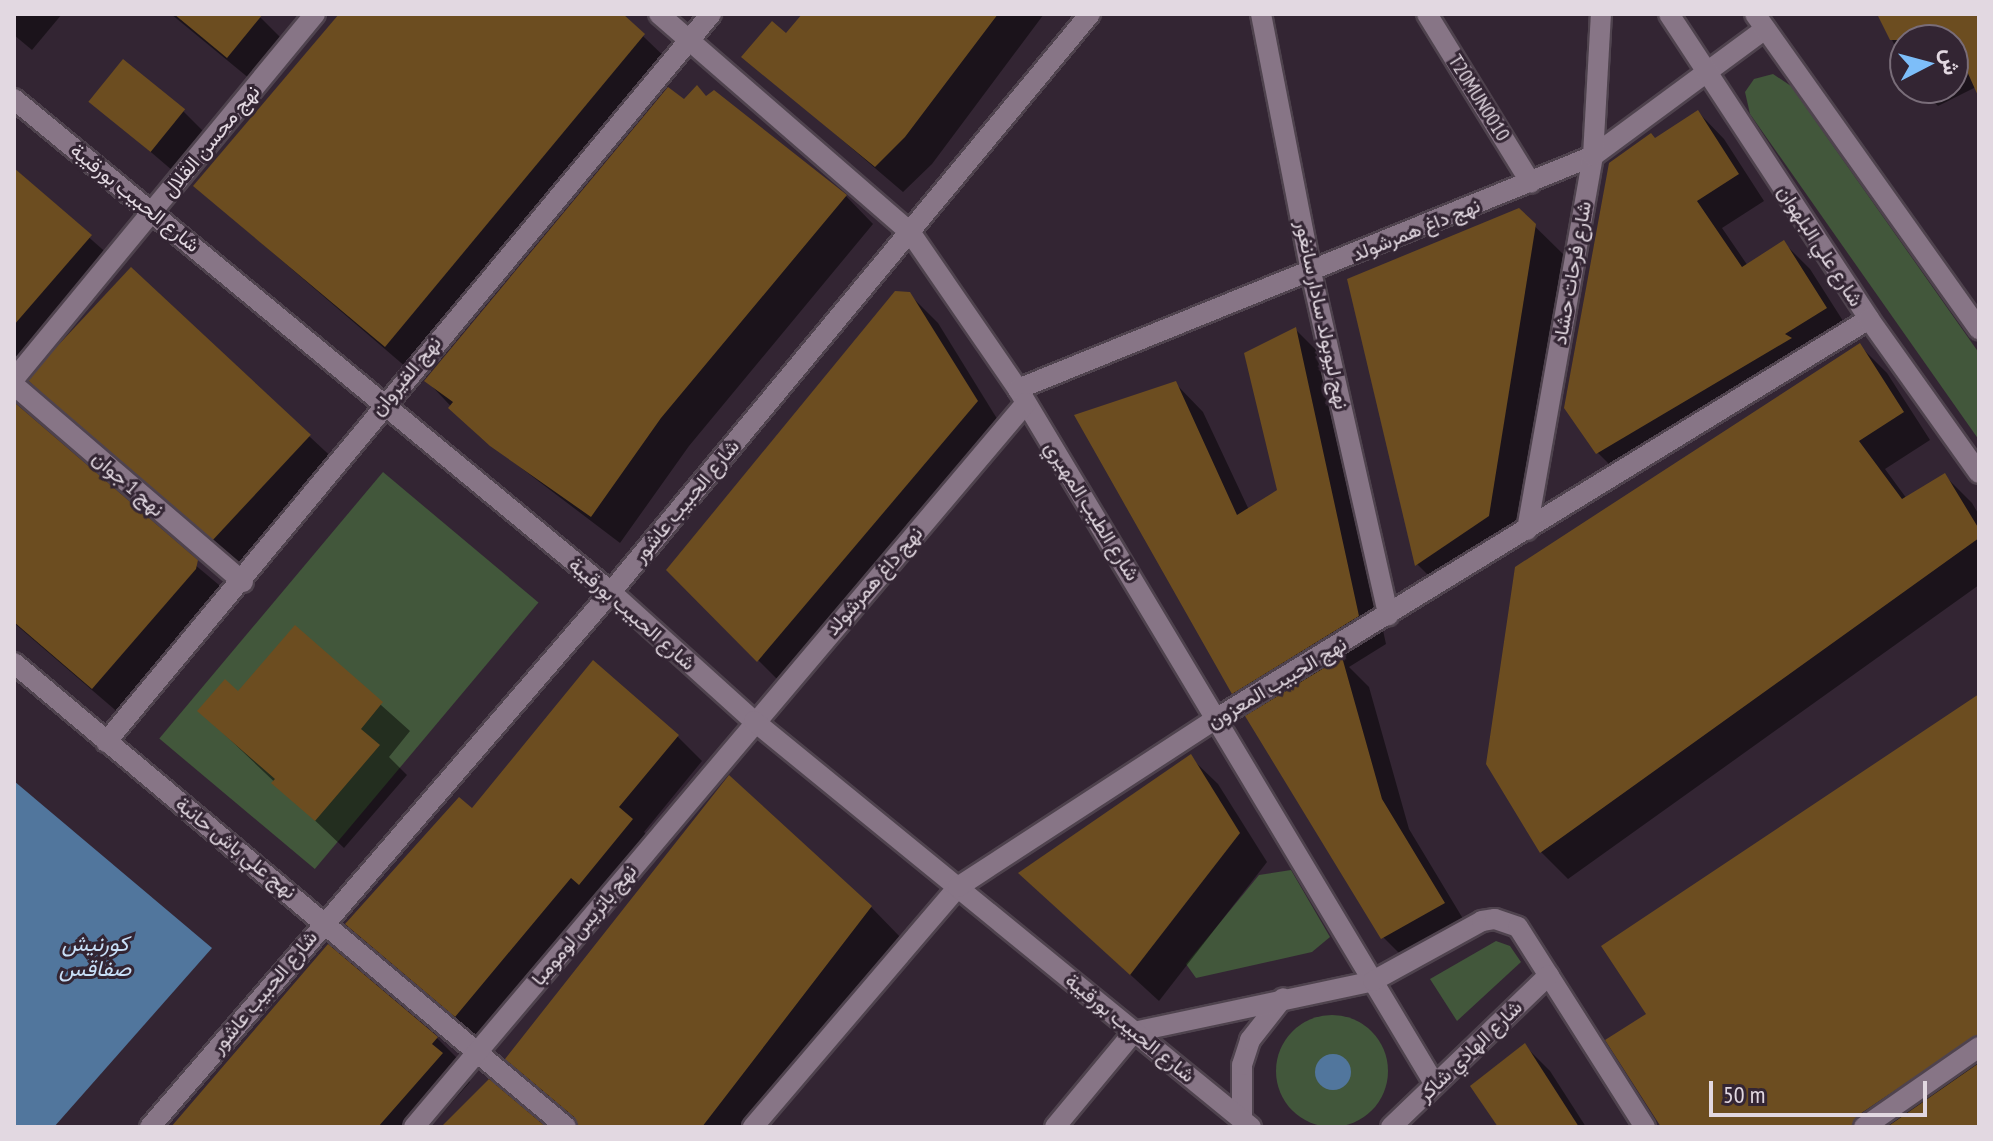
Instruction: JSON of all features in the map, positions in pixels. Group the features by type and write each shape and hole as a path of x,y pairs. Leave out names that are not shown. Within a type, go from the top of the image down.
{"street":[{"name":"شارع الطيب المهيري","path":"659,14 910,232 1022,396 1219,717 1434,1083"},
{"name":"نهج القيروان","path":"106,742 243,582 382,404 711,14"},
{"name":"شارع الحبيب عاشور","path":"150,1127 611,592 1090,14"},
{"name":"نهج ليوبولد سادار سانغور","path":"1261,14 1311,272 1388,615"},
{"name":"T20MUN0010","path":"1427,14 1531,183"},
{"name":"شارع فرحات حشاد","path":"1527,530 1593,156 1601,14"},
{"name":"شارع علي البلهوان","path":"1669,14 1869,319 1979,473"},
{"name":"نهج محسن القلال","path":"14,379 312,15"},
{"name":"نهج داغ همرشولد","path":"754,721 1022,396 1593,156 1706,73 1760,22"},
{"path":"1760,22 1979,329"},
{"name":"شارع الحبيب بورقيبة","path":"14,99 611,592 754,721 1246,1123"},
{"name":"نهج الحبيب المعزون","path":"753,1127 958,887 1219,717 1869,319"},
{"name":"نهج 1 جوان","path":"14,385 243,582"},
{"name":"نهج علي باش حانبة","path":"14,663 325,921 566,1127"},
{"name":"نهج باتريس لومومبا","path":"414,1127 754,721"},
{"path":"1055,1127 1134,1032 1373,981 1482,921 1495,919 1518,927 1645,1127"},
{"name":"شارع الهادي شاكر","path":"1391,1127 1549,975"},
{"path":"1246,1123 1242,1065 1250,1040 1283,998"},
{"path":"1864,1127 1979,1047"}],"green space":[{"path":"1773,74 1791,86 1979,353 1979,440 1750,114 1745,92 1754,79"},
{"path":"383,472 539,602 315,869 159,739"},
{"path":"1291,870 1330,937 1312,952 1196,978 1186,964 1259,875"},
{"path":"1496,941 1510,946 1521,962 1457,1021 1430,979"},
{"path":"1332,1015 1353,1019 1372,1031 1384,1050 1388,1071 1384,1092 1372,1111 1353,1123 1332,1127 1311,1123 1292,1111 1280,1092 1276,1071 1280,1050 1292,1031 1311,1019"}],"water":[{"name":"كورنيش صفاقس","path":"14,781 212,948 54,1127 14,1127"},
{"path":"1333,1054 1346,1059 1351,1072 1346,1085 1333,1090 1320,1085 1315,1072 1320,1059"}],"building":[{"path":"174,14 263,14 227,58"},
{"path":"339,14 623,14 645,34 385,347 193,186"},
{"path":"802,14 998,14 905,137 875,167 741,57 772,21 786,33"},
{"path":"1877,14 1979,14 1979,98 1969,76 1969,24 1889,24 1889,38"},
{"path":"123,59 185,109 151,152 88,102"},
{"path":"697,85 706,96 714,90 847,195 661,418 591,517 490,446 448,408 453,402 424,381 668,87 684,99"},
{"path":"1698,110 1739,174 1697,201 1742,267 1784,240 1827,308 1785,334 1792,338 1596,454 1564,408 1609,163 1651,133 1655,138"},
{"path":"14,168 92,235 14,325"},
{"path":"1519,208 1536,224 1489,516 1415,566 1347,279"},
{"path":"131,267 311,435 207,547 27,379"},
{"path":"895,291 910,292 978,401 757,662 666,570"},
{"path":"1296,327 1359,616 1232,694 1074,415 1176,381 1237,515 1277,490 1244,353"},
{"path":"1860,343 1904,412 1859,441 1902,499 1945,473 1979,529 1979,538 1540,853 1486,764 1515,567"},
{"path":"14,402 198,560 196,569 92,689 14,622"},
{"path":"295,625 383,702 361,729 380,745 315,821 271,783 275,779 197,711 225,679 238,691"},
{"path":"1342,657 1382,799 1445,903 1381,939 1245,716"},
{"path":"593,660 679,735 619,807 633,819 579,885 571,878 455,1017 345,924 459,797 472,808"},
{"path":"1979,694 1979,1034 1857,1116 1851,1127 1661,1127 1605,1040 1646,1014 1601,946"},
{"path":"1191,754 1240,833 1130,975 1018,873"},
{"path":"729,775 872,906 702,1127 579,1127 574,1117 505,1059"},
{"path":"328,944 438,1037 432,1044 443,1053 378,1127 171,1127"},
{"path":"1525,1043 1579,1127 1498,1127 1470,1086"},
{"path":"1979,1063 1979,1127 1887,1127"},
{"path":"489,1079 546,1127 441,1127"}]}
